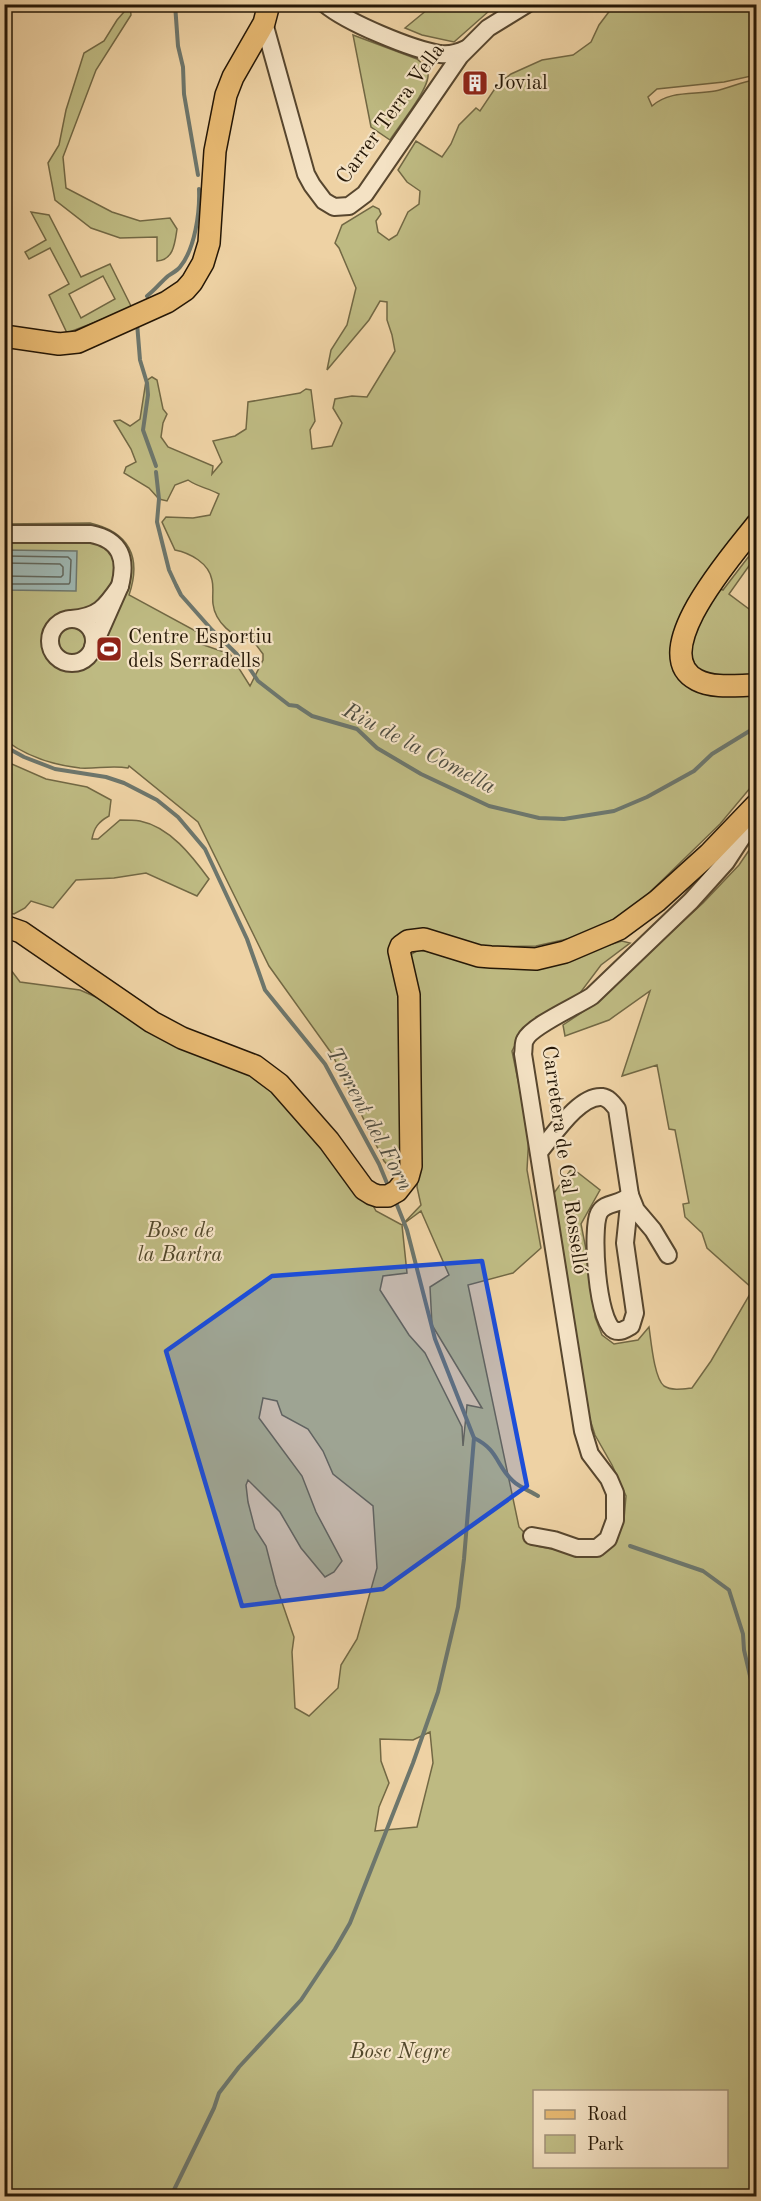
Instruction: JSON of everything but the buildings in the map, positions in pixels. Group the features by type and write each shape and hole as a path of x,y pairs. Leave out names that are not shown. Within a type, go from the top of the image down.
{"main road":[{"path":"4,336 69,344 166,303 185,290 203,263 209,243 215,151 220,119 233,76 267,14"},
{"path":"756,525 700,597 684,636 682,652 686,669 698,681 725,685 756,685"},
{"path":"4,926 31,938 163,1028 255,1066 292,1097 329,1141 364,1189 378,1196 390,1195 403,1186 411,1166 409,995 399,951 403,944 424,939 479,956 491,957 536,959 565,952 619,929 657,902 709,854 756,805"}],"street":[{"path":"325,4 354,22 444,61"},
{"name":"Carrer Terra Vella","path":"267,14 306,174 329,205 342,208 349,206 365,194 435,90 466,49 488,28 526,4"},
{"path":"435,90 444,61 466,49"},
{"path":"4,534 91,534 104,537 112,542 123,560 124,571 120,586 92,648 83,659 69,663 56,657 52,651 50,637 57,624 96,614 108,603 120,586"},
{"path":"70,619 78,620 89,628 94,640 92,648"},
{"name":"Carretera de Cal Rosselló","path":"532,1536 554,1540 577,1548 597,1548 608,1539 615,1521 615,1493 609,1479 590,1454 583,1431 555,1267 523,1054 525,1039 535,1029 592,996 698,893 726,862 756,816"},
{"path":"539,1152 576,1108 590,1099 602,1097 609,1100 616,1109 630,1195 636,1210 653,1230 668,1255"},
{"path":"630,1195 625,1243 635,1313 631,1326 623,1330 615,1330 607,1324 599,1299 595,1223 600,1210 609,1204 624,1202 630,1195"}],"highlighted area":[{"path":"482,1261 527,1486 383,1589 242,1606 166,1351 272,1276"}],"green space":[{"path":"130,5 131,15 96,70 63,157 66,188 112,212 140,221 170,218 177,229 174,245 167,257 157,261 157,237 120,238 91,228 55,200 48,163 59,145 66,110 84,53 104,41"},
{"path":"433,5 499,5 454,42 422,35 405,28"},
{"path":"614,5 756,5 756,75 724,82 657,89 648,97 652,106 674,95 715,91 756,80 756,509 692,594 679,621 679,672 756,692 756,781 720,824 648,894 603,931 536,946 481,947 402,938 402,1181 384,1161 332,1054 269,966 198,822 129,766 128,768 80,768 60,765 31,755 5,740 5,524 90,523 114,533 123,540 133,558 133,581 129,595 203,635 198,643 230,654 250,686 263,660 263,654 251,638 232,633 221,623 214,610 213,583 210,574 193,556 175,550 162,522 166,517 193,518 210,515 219,494 188,480 175,485 167,501 159,499 149,488 124,473 126,467 136,462 114,421 120,420 130,426 140,419 146,381 152,377 157,380 163,409 167,414 161,437 168,447 213,466 212,474 222,462 213,441 235,436 246,429 248,402 300,393 306,389 311,390 315,421 310,430 312,449 332,446 342,423 333,408 335,399 352,396 367,397 395,351 387,320 387,302 380,301 369,320 327,370 331,350 347,325 356,288 335,243 342,225 373,206 379,209 381,214 376,221 378,232 389,240 397,235 408,212 419,204 420,191 407,182 398,170 416,141 442,157 451,144 459,125 476,108 480,111 498,84 511,74 542,60 573,55 591,42 599,25"},
{"path":"353,35 417,59 424,65 428,74 424,88 390,140 371,127"},
{"path":"31,212 49,215 81,277 110,264 132,308 67,333 49,295 69,284 50,248 29,259 25,252 46,240","holes":["103,276 115,299 81,318 69,294"]},
{"path":"756,547 756,556 729,594 749,609 756,599 756,676 723,677 704,673 696,666 692,656 692,645 699,619 715,587 723,590"},
{"path":"5,761 46,779 87,787 111,800 109,816 97,826 92,839 98,839 120,820 151,824 171,836 209,879 197,896 146,873 76,880 53,908 31,901 25,908 14,914 5,912"},
{"path":"756,840 756,2196 5,2196 4,972 11,970 20,982 80,990 260,1076 370,1200 376,1211 402,1225 421,1205 417,1187 419,1164 410,955 418,950 543,965 622,941 630,943 601,965 577,997 524,1028 512,1051 529,1134 527,1170 541,1248 513,1273 468,1285 519,1527 537,1546 567,1552 600,1553 611,1547 624,1519 626,1496 595,1435 587,1410 560,1250 554,1193 572,1168 600,1190 581,1224 592,1280 595,1317 602,1335 614,1344 638,1340 649,1327 658,1375 667,1388 692,1388 711,1361 753,1289 707,1248 702,1233 685,1217 683,1204 689,1203 675,1130 669,1129 657,1065 622,1076 650,991 609,1020 565,1036 563,1025 590,1007 703,903 739,865","holes":["421,1211 449,1275 430,1287 432,1325 482,1408 467,1405 463,1446 462,1427 425,1353 409,1335 380,1290 383,1276 407,1273 402,1225","263,1398 277,1401 282,1415 308,1429 323,1451 333,1474 373,1506 377,1568 357,1639 341,1665 338,1688 309,1716 295,1708 292,1652 294,1637 276,1585 266,1546 255,1529 248,1502 246,1485 248,1480 280,1512 301,1548 325,1577 334,1572 342,1561 316,1512 302,1476 259,1418","430,1732 433,1763 417,1827 375,1831 379,1807 389,1783 381,1761 380,1739 413,1740"]}],"water":[{"path":"5,550 77,551 76,591 5,590"}],"waterway":[{"name":"Riu de la Comella","path":"175,4 184,94 198,175"},
{"name":"Riu de la Comella","path":"147,296 179,268 185,259 196,230 199,189"},
{"name":"Riu de la Comella","path":"137,323 140,360 148,395 143,430 156,466"},
{"name":"Riu de la Comella","path":"156,472 159,499 157,522 169,570 176,585 181,595 246,663 258,681 289,705 297,706 312,716 357,729 377,748 421,774 489,806 539,818 564,819 614,811 647,797 694,771 712,754 756,727"},
{"name":"Torrent del Forn","path":"4,746 24,757 55,769 106,777 124,783 157,800 178,817 205,849 247,939 265,990 325,1064 379,1164 389,1188"},
{"path":"171,2196 214,2108 219,2093 239,2067 301,2000 350,1923 413,1763 438,1692 458,1607 474,1438 435,1339 407,1230 395,1200"},
{"path":"474,1438 493,1453 513,1481 538,1496"},
{"path":"630,1546 703,1571 729,1590 743,1634 751,1680 756,1685"}],"place":[{"name":"Jovial","path":"475,83"},
{"name":"Centre Esportiu dels Serradells","path":"109,649"}],"park label":[{"name":"Bosc de la Bartra","path":"180,1243"},
{"name":"Bosc Negre","path":"400,2052"}]}
